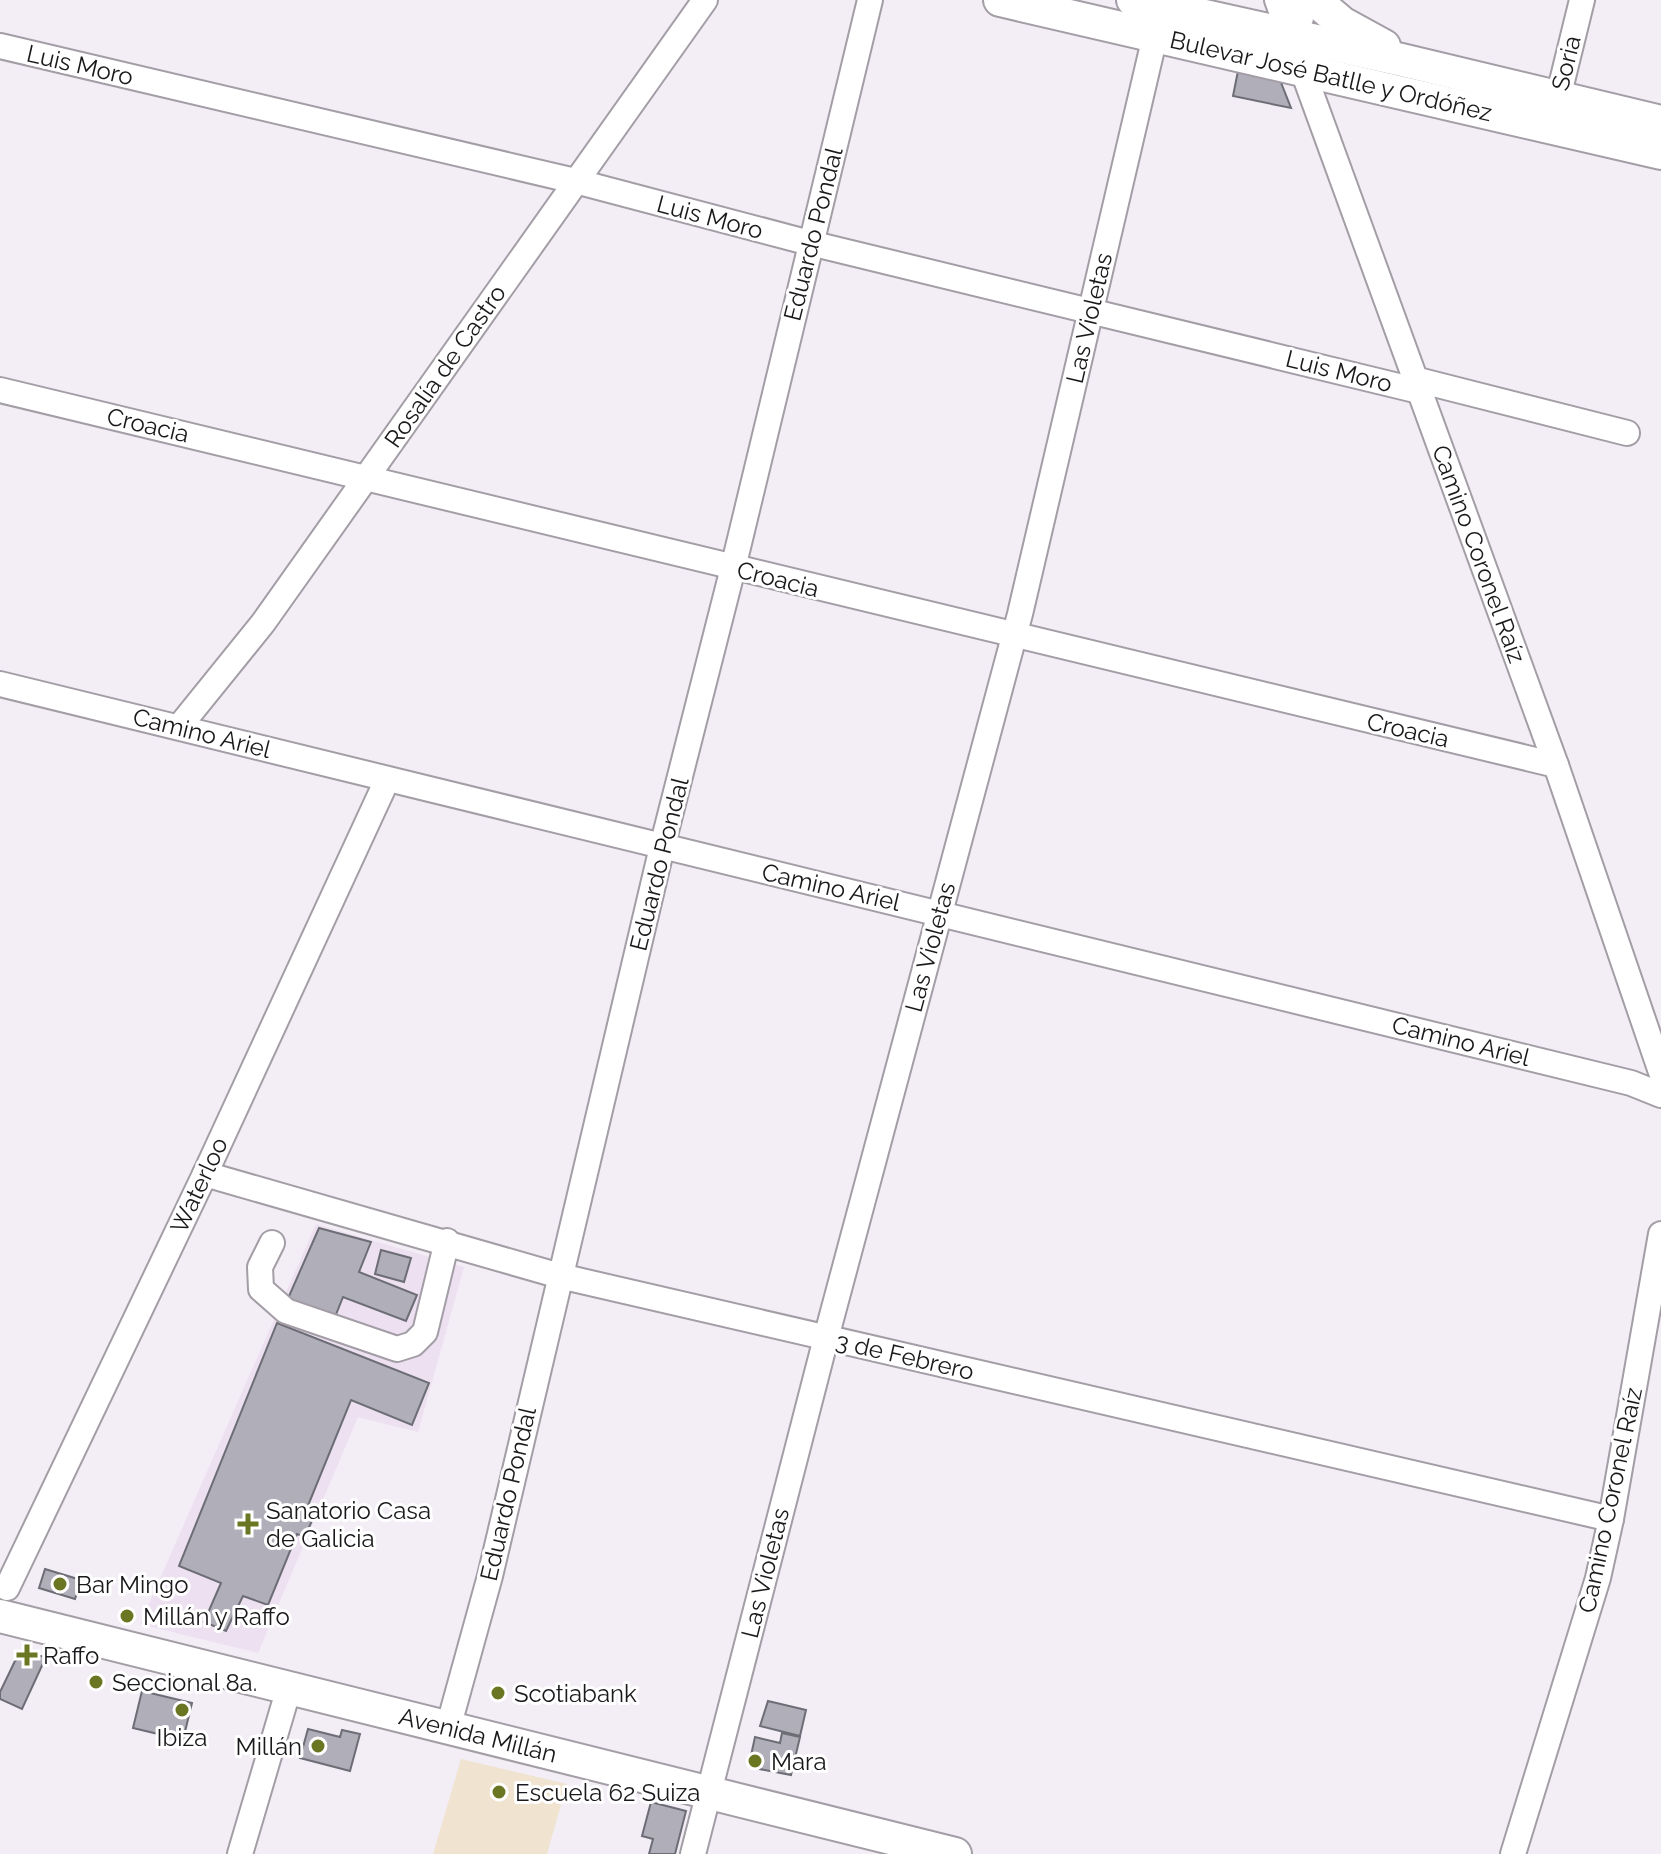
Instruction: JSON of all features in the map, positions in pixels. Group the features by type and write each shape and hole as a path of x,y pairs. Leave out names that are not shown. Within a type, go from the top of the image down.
{"main road":[{"name":"Bulevar José Batlle y Ordóñez","path":"1000,0 1303,69 1555,112 1661,122"},
{"name":"Bulevar José Batlle y Ordóñez","path":"1133,0 1402,60 1555,112 1661,153"},
{"path":"1315,0 1342,23 1386,47 1402,60"},
{"name":"Avenida Millán","path":"2,1603 289,1688 955,1854"}],"street":[{"name":"Rosalía de Castro","path":"179,727 263,623 705,0"},
{"name":"Eduardo Pondal","path":"448,1728 490,1576 662,847 733,568 870,0"},
{"name":"Camino Coronel Raíz","path":"1277,0 1556,765 1661,1072"},
{"name":"Camino Coronel Raíz","path":"1292,37 1301,18 1297,0"},
{"name":"Soria","path":"1555,112 1582,0"},
{"name":"Las Violetas","path":"693,1854 826,1338 1014,636 1155,36"},
{"name":"Luis Moro","path":"0,46 575,181 810,243 1090,310 1627,433"},
{"name":"Croacia","path":"0,390 1556,765"},
{"name":"Camino Ariel","path":"0,684 1631,1083 1661,1095"},
{"name":"Waterloo","path":"2,1603 387,780"},
{"name":"3 de Febrero","path":"205,1174 447,1241 560,1276 1611,1519"},
{"name":"Camino Coronel Raíz","path":"1513,1854 1598,1578 1661,1234"},
{"path":"272,1243 260,1267 261,1289 286,1311 397,1349 413,1344 425,1332 447,1241"},
{"path":"240,1854 289,1688"}],"shaded area":[{"name":"Sanatorio Casa de Galicia","path":"316,1224 464,1267 418,1432 358,1417 258,1653 140,1624"},
{"path":"461,1759 567,1784 547,1854 433,1854"}],"building":[{"path":"1238,71 1280,80 1291,108 1233,96"},
{"path":"319,1228 371,1242 359,1272 417,1295 406,1321 343,1297 333,1322 286,1303"},
{"path":"381,1250 411,1258 404,1282 375,1274"},
{"path":"277,1323 429,1383 412,1425 351,1400 307,1508 316,1511 305,1537 297,1534 268,1605 243,1596 226,1631 204,1622 221,1583 179,1566"},
{"name":"Bar Mingo","path":"45,1569 81,1580 75,1599 39,1588"},
{"path":"25,1653 46,1657 22,1709 0,1699 0,1692 15,1661"},
{"path":"142,1691 192,1703 183,1740 133,1728"},
{"path":"768,1701 806,1710 800,1736 760,1726"},
{"path":"308,1729 340,1737 342,1730 360,1734 350,1771 300,1758"},
{"path":"782,1733 800,1737 791,1775 754,1768 755,1764 750,1760 755,1737 780,1743"},
{"path":"651,1802 686,1811 675,1854 649,1854 653,1839 642,1836"}],"place":[{"name":"Sanatorio Casa de Galicia","path":"248,1524"},
{"name":"Bar Mingo","path":"60,1584"},
{"name":"Millán y Raffo","path":"127,1616"},
{"name":"Raffo","path":"27,1655"},
{"name":"Seccional 8a.","path":"96,1682"},
{"name":"Scotiabank","path":"498,1693"},
{"name":"Ibiza","path":"182,1710"},
{"name":"Millán","path":"318,1746"},
{"name":"Mara","path":"755,1761"},
{"name":"Escuela 62 Suiza","path":"499,1792"}]}
